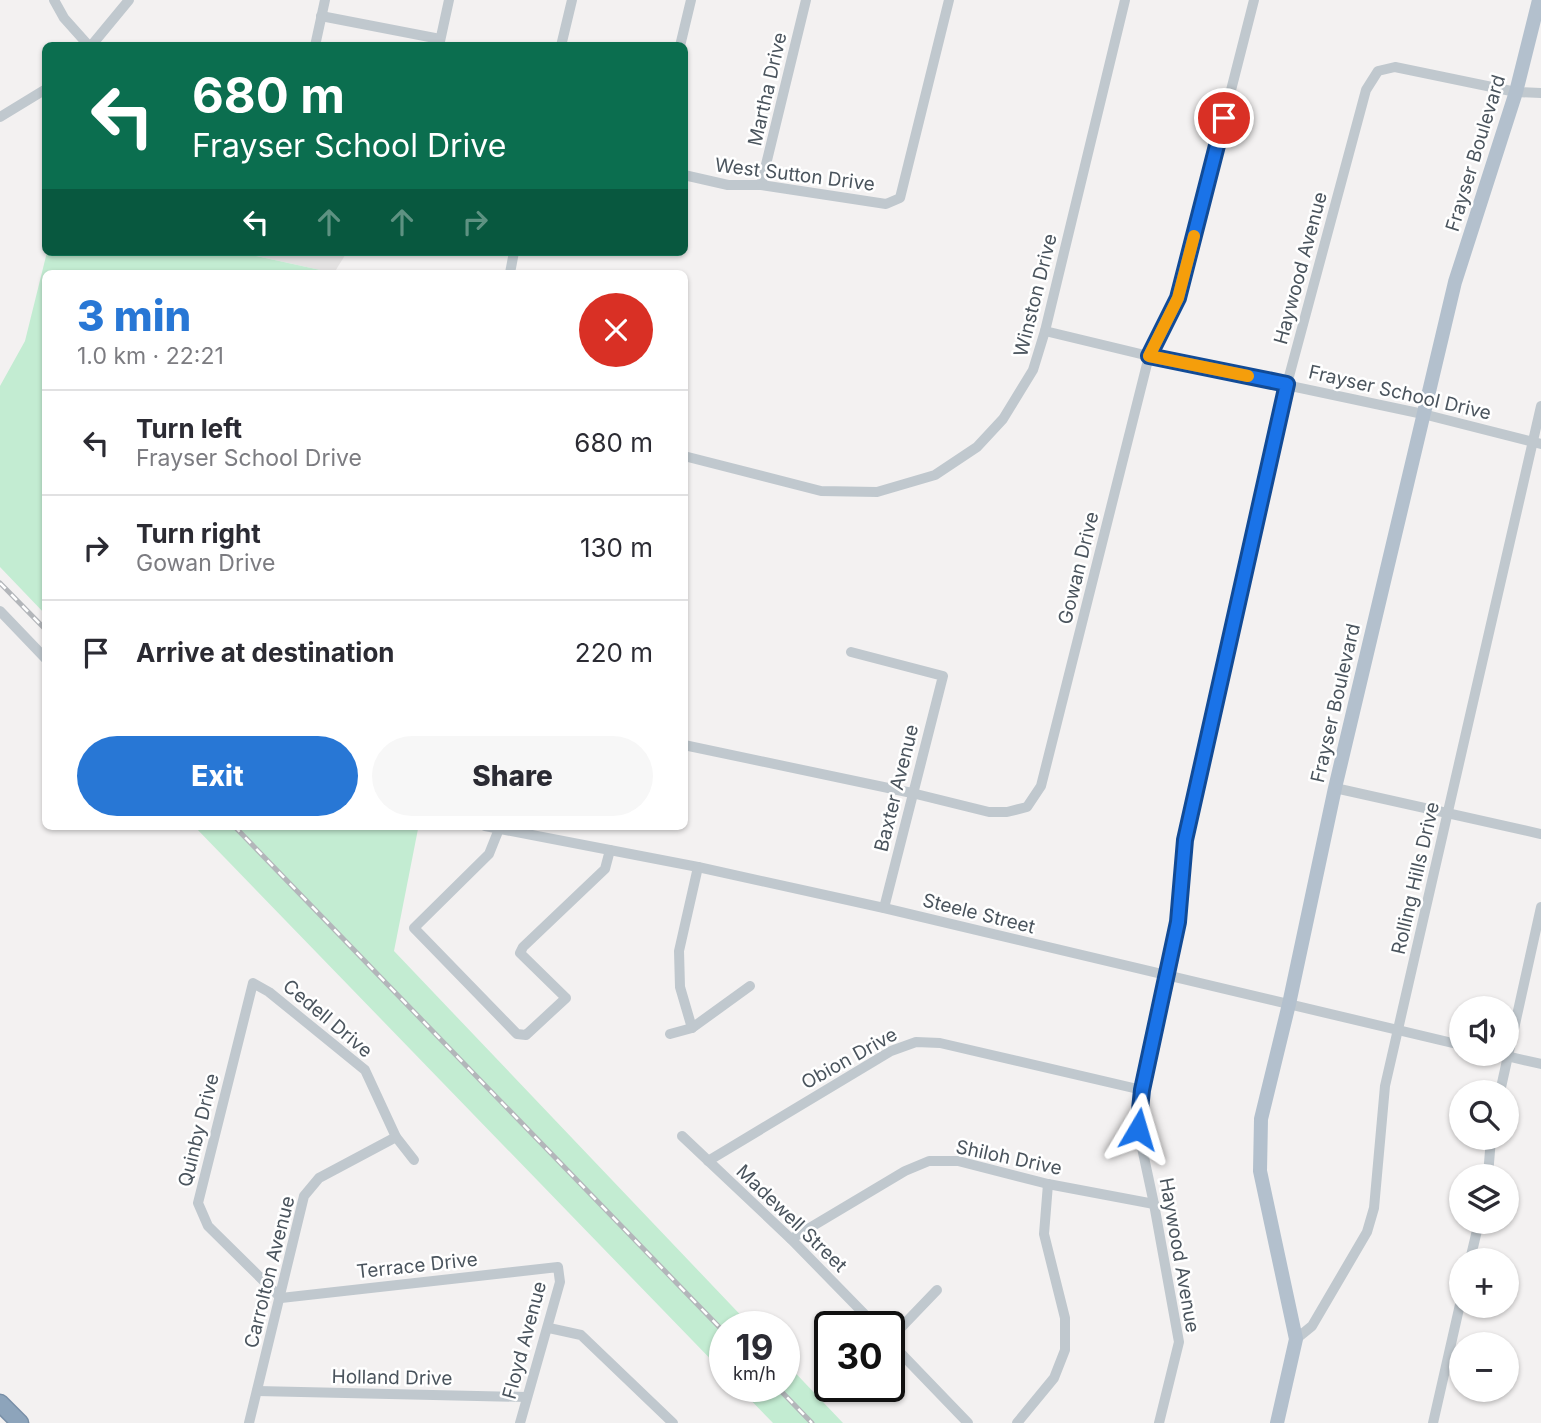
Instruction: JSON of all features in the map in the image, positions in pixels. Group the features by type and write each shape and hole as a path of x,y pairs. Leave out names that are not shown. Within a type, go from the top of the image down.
{"highway":[{"path":"0,1403 20,1423"}],"main road":[{"name":"Frayser Boulevard","path":"1277,1423 1296,1339 1259,1171 1261,1119 1289,1004 1335,789 1455,282 1516,92 1539,0"}],"street":[{"path":"54,0 64,18 86,42"},
{"path":"93,42 129,0"},
{"path":"315,42 325,0"},
{"path":"321,16 439,42 449,0"},
{"path":"562,42 572,0"},
{"path":"681,42 691,0"},
{"name":"Martha Drive","path":"761,185 806,0"},
{"name":"West Sutton Drive","path":"688,176 728,186 761,185 886,204 900,198 949,0"},
{"name":"Winston Drive","path":"688,457 821,491 877,492 934,475 977,447 1003,419 1033,370 1045,331 1125,0"},
{"name":"Gowan Drive","path":"688,746 989,812 1007,812 1027,807 1041,786 1149,356 1178,298 1254,0"},
{"name":"Haywood Avenue","path":"1159,1423 1179,1342 1138,1129 1142,1090 1178,922 1185,840 1287,384 1366,90 1378,71 1395,67 1516,92"},
{"path":"0,117 42,91"},
{"path":"1516,92 1541,93"},
{"name":"Frayser School Drive","path":"1045,331 1149,356 1423,414 1536,443"},
{"name":"Rolling Hills Drive","path":"1296,1339 1312,1326 1367,1232 1374,1208 1385,1086 1536,443 1541,407"},
{"path":"0,611 42,655"},
{"name":"Baxter Avenue","path":"851,652 943,676 884,908"},
{"path":"1335,789 1541,834"},
{"path":"499,830 489,854 414,928 517,1034 526,1035 566,998 520,953 523,947 606,869 610,850"},
{"name":"Steele Street","path":"504,830 698,867 884,908 1449,1042"},
{"path":"692,1028 680,987 679,951 698,867"},
{"path":"1518,996 1541,907"},
{"name":"Cedell Drive","path":"253,983 269,992 365,1070 396,1137 414,1160"},
{"name":"Quinby Drive","path":"253,983 198,1203 208,1226 281,1298"},
{"path":"670,1034 692,1028 750,986"},
{"name":"Obion Drive","path":"708,1161 891,1051 916,1042 940,1043 1142,1090"},
{"path":"1519,1058 1541,1063"},
{"name":"Madewell Street","path":"682,1136 791,1239 861,1311"},
{"name":"Carrolton Avenue","path":"249,1423 304,1196 319,1178 396,1137"},
{"name":"Shiloh Drive","path":"791,1239 905,1171 929,1161 958,1161 1048,1184 1154,1204"},
{"path":"1017,1423 1054,1378 1065,1350 1065,1318 1044,1234 1048,1184"},
{"name":"Terrace Drive","path":"281,1298 558,1267"},
{"name":"Floyd Avenue","path":"520,1423 549,1328 560,1282 558,1267"},
{"path":"905,1323 937,1290"},
{"path":"1433,1423 1457,1318"},
{"path":"549,1328 581,1335 673,1423"},
{"path":"905,1357 968,1423"},
{"name":"Holland Drive","path":"257,1391 526,1397"}],"shaded area":[{"path":"256,256 345,256 336,270 320,270"}],"green space":[{"path":"46,256 256,256 320,270 43,270"},
{"path":"42,272 42,611 0,567 0,386 25,341"},
{"path":"198,830 418,830 394,951 737,1311 709,1311 709,1358"},
{"path":"800,1378 814,1393 814,1402 823,1402 843,1423 773,1423 753,1402 800,1402"}],"railway":[{"path":"0,583 42,626"},
{"path":"238,830 709,1317"},
{"path":"792,1402 812,1423"}],"slow traffic":[{"path":"1194,236 1178,298 1149,356 1248,376"}],"route":[{"path":"1138,1129 1142,1090 1178,922 1185,840 1287,384 1149,356 1178,298 1224,118"}]}
